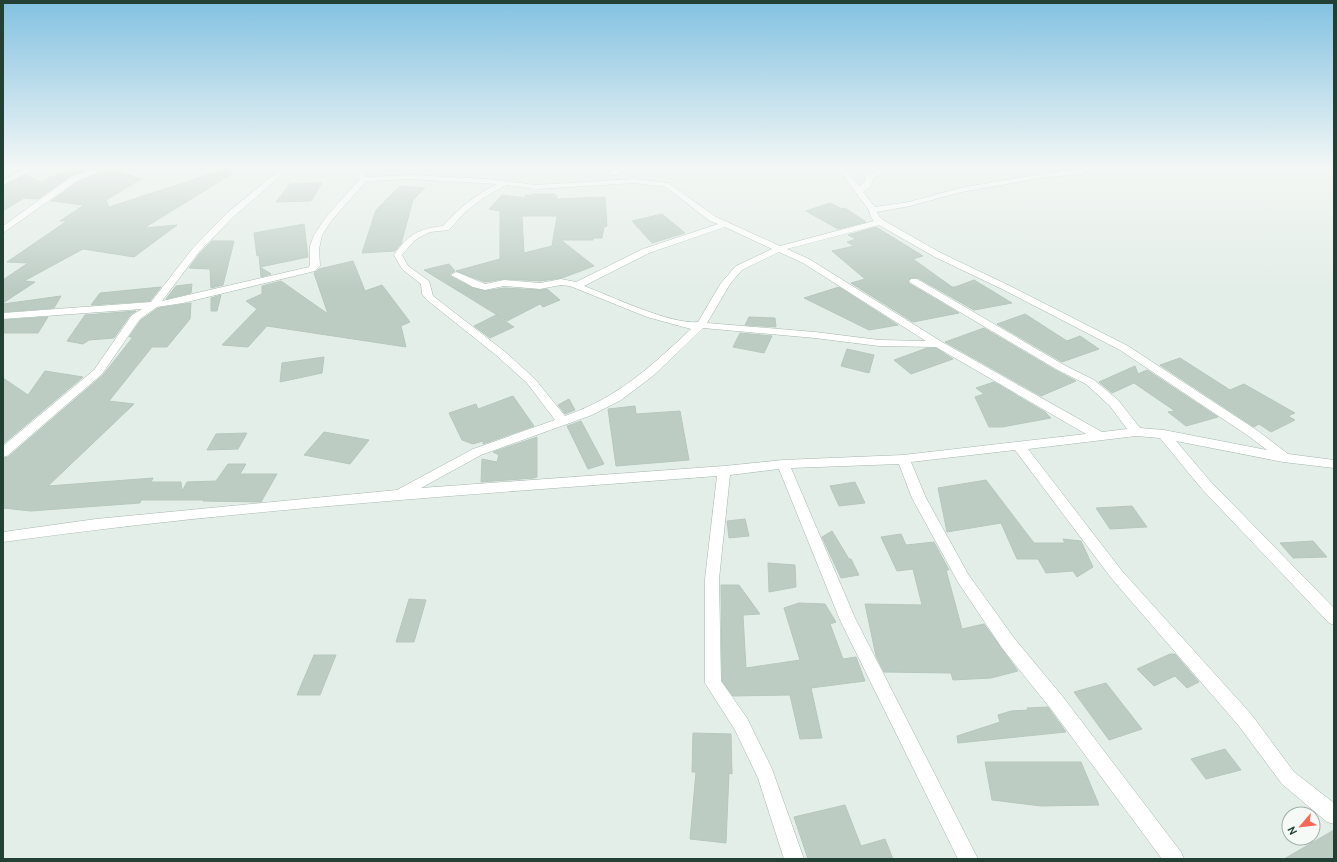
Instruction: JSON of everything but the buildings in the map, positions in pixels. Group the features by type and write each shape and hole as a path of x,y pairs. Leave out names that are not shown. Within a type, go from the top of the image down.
{"street":[{"path":"3,230 35,207"},
{"path":"3,453 98,372 136,317 154,305 196,250 239,207"},
{"path":"3,316 154,305 183,300 312,269 315,266 314,245 323,224 340,207"},
{"path":"465,207 446,228 428,230 411,239 399,252 399,260 406,268 426,283 427,294 430,298 500,353 531,381 562,421"},
{"path":"697,207 724,225 812,265 938,344 1098,435"},
{"path":"871,207 875,217 880,222 938,255 1005,287 1124,348 1254,434 1283,458"},
{"path":"873,210 890,207"},
{"path":"395,496 444,472 477,452 588,412 616,397 650,373 701,325 726,283 739,268 778,249 880,222"},
{"path":"578,285 646,251 724,225"},
{"path":"456,275 469,280 476,285 485,287 504,283 542,286 563,282 578,285 650,315 690,326 701,325 815,335 879,344 938,344"},
{"path":"914,281 1060,367 1090,382 1114,403 1136,432"},
{"path":"3,537 96,524 395,496 724,471 783,464 903,460 1098,435 1136,432 1164,434 1283,458 1334,464"},
{"path":"1164,434 1206,484 1334,618"},
{"path":"1018,445 1117,575 1245,720 1288,778 1334,815"},
{"path":"903,460 919,498 963,578 1008,643 1062,710 1174,859"},
{"path":"1316,462 1334,472"},
{"path":"783,464 848,620 968,859"},
{"path":"724,471 712,579 713,683 741,724 766,775 794,859"}]}
